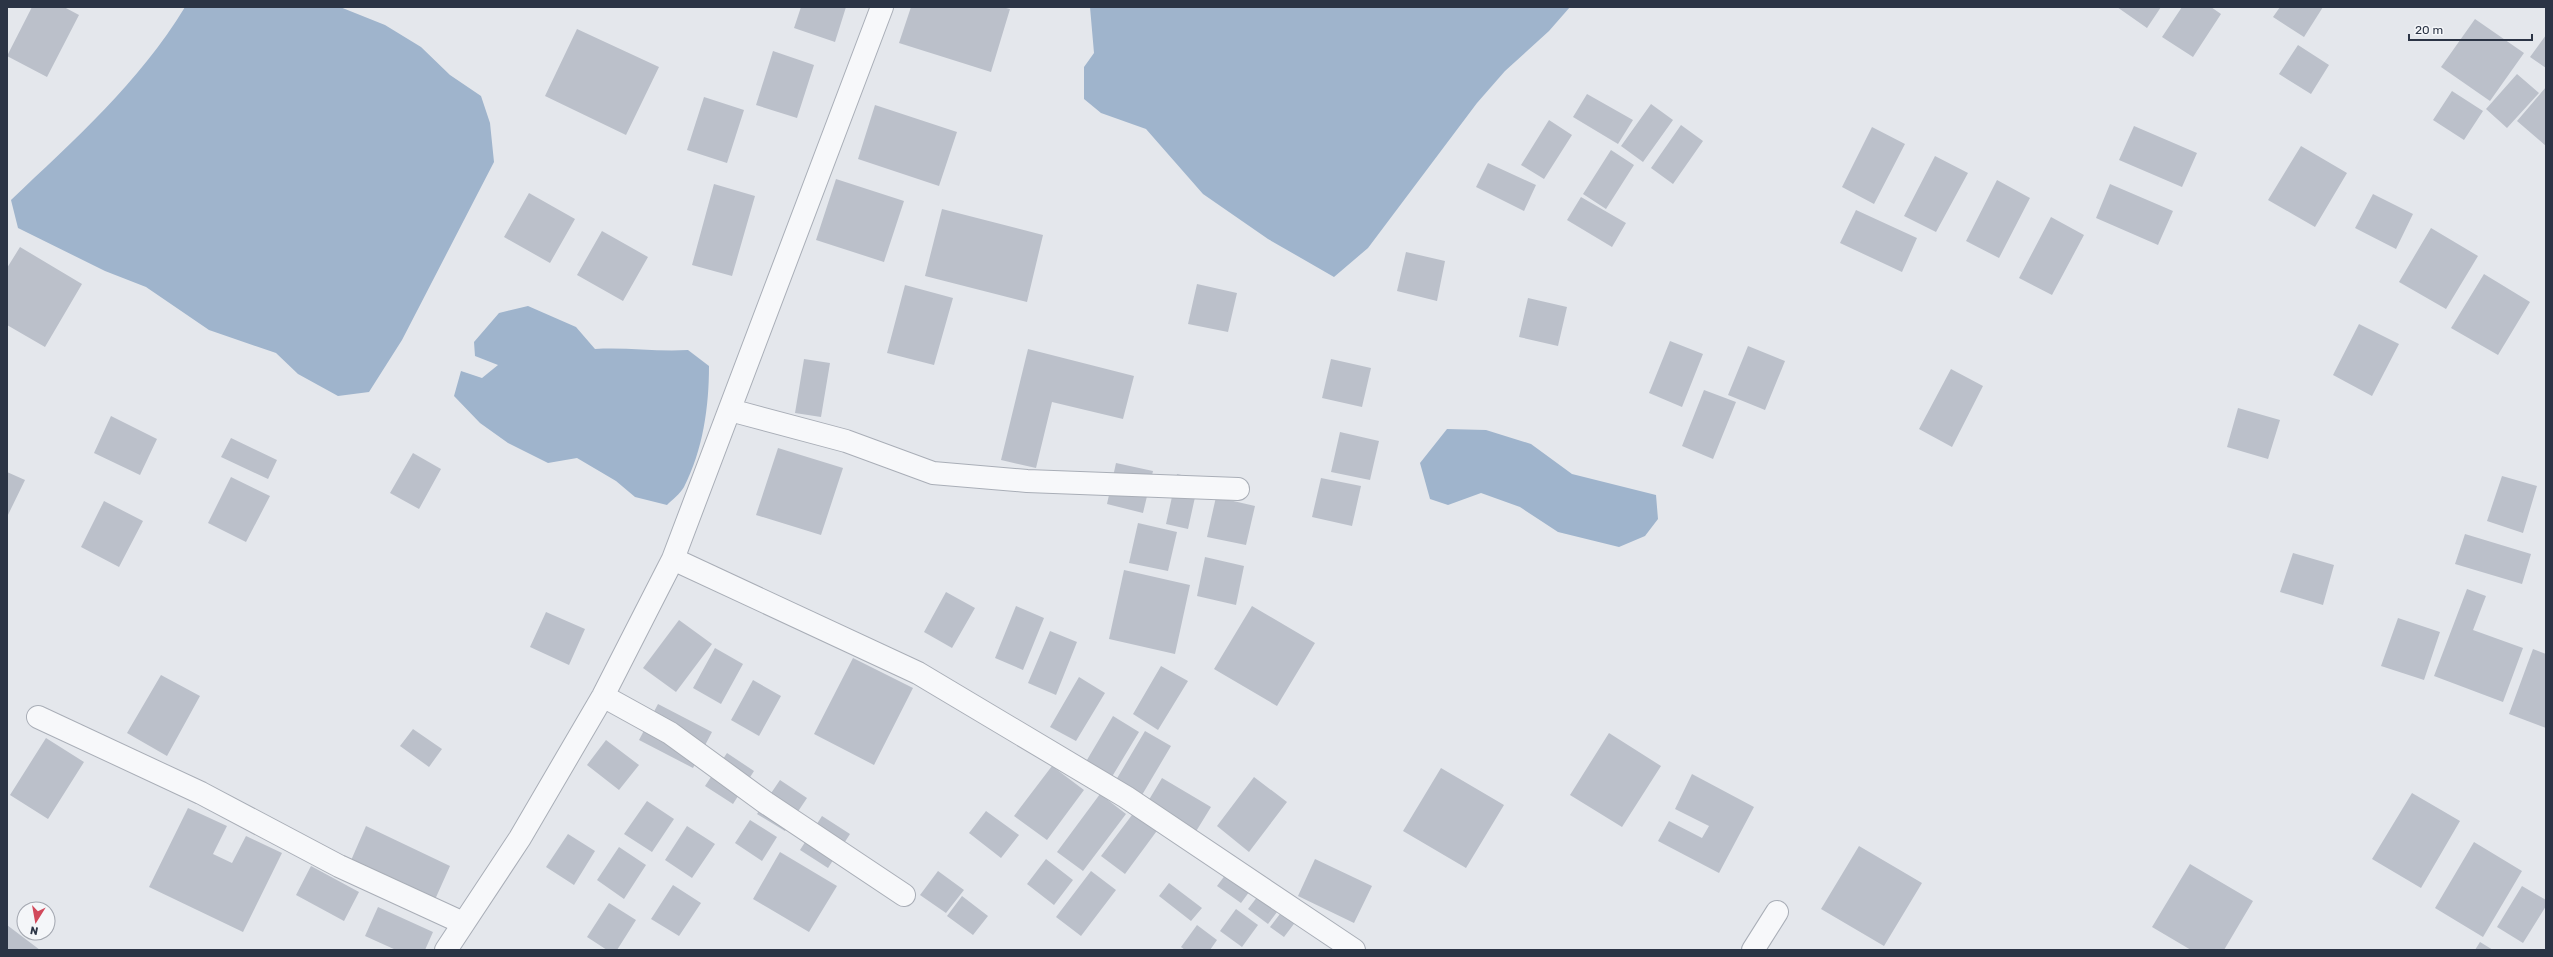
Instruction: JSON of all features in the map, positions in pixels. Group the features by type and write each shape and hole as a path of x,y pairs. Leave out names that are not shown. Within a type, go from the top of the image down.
{"street":[{"path":"446,950 520,838 603,696 673,559 882,7"},
{"path":"730,410 846,441 933,473 1027,481 1238,489"},
{"path":"673,559 918,673 1126,797 1354,950"},
{"path":"603,696 670,733 766,803 904,895"},
{"path":"38,718 201,793 339,866 463,923"},
{"path":"1753,950 1777,912"}],"water":[{"path":"185,7 340,7 385,25 421,47 450,75 481,96 490,123 494,162 402,340 369,392 338,396 298,374 276,353 209,330 146,287 105,271 18,228 11,200 82,132 126,86 167,35"},
{"path":"1090,7 1570,7 1549,31 1505,71 1477,103 1368,248 1334,277 1268,239 1203,194 1146,129 1101,113 1084,99 1084,67 1094,53"},
{"path":"528,306 576,327 595,349 688,350 709,366 708,397 704,428 696,458 684,487 667,505 635,497 616,481 577,458 548,463 508,443 480,423 454,396 461,371 482,378 498,365 475,356 474,342 499,313"},
{"path":"1447,429 1486,430 1531,444 1572,474 1656,495 1658,519 1645,536 1619,547 1558,532 1520,507 1481,493 1448,505 1430,499 1420,463"}],"building":[{"path":"32,7 64,7 79,15 47,77 7,56"},
{"path":"801,7 846,7 835,42 794,28"},
{"path":"911,7 1002,7 1010,9 991,72 899,43"},
{"path":"2117,7 2161,7 2147,28"},
{"path":"2182,7 2211,7 2221,14 2193,57 2162,37"},
{"path":"2280,7 2323,7 2304,37 2273,17"},
{"path":"2475,19 2524,53 2490,101 2441,67"},
{"path":"577,29 659,67 626,135 545,96"},
{"path":"2546,35 2546,68 2530,57"},
{"path":"2298,45 2329,65 2311,94 2279,74"},
{"path":"773,51 814,65 797,118 756,105"},
{"path":"2517,74 2539,93 2507,128 2486,109"},
{"path":"2546,87 2546,146 2517,121"},
{"path":"2452,91 2483,111 2464,140 2433,120"},
{"path":"1587,94 1633,120 1618,144 1573,117"},
{"path":"704,97 744,110 727,163 687,150"},
{"path":"1651,104 1673,120 1643,162 1621,146"},
{"path":"875,105 957,132 939,186 858,159"},
{"path":"1549,120 1572,135 1544,179 1521,165"},
{"path":"1681,125 1703,141 1673,184 1651,168"},
{"path":"2134,126 2197,153 2182,187 2119,160"},
{"path":"1872,127 1905,144 1874,204 1842,187"},
{"path":"2301,146 2347,173 2315,227 2268,200"},
{"path":"1611,150 1634,165 1606,209 1583,194"},
{"path":"1935,156 1968,173 1936,232 1904,216"},
{"path":"1488,163 1536,185 1524,211 1476,187"},
{"path":"836,179 904,201 884,262 816,240"},
{"path":"1997,180 2030,198 1999,258 1966,241"},
{"path":"714,184 755,196 732,276 692,265"},
{"path":"2110,184 2173,211 2158,245 2096,218"},
{"path":"529,193 575,219 550,263 504,237"},
{"path":"2373,194 2413,214 2396,249 2355,228"},
{"path":"1581,197 1626,223 1612,247 1567,220"},
{"path":"942,209 1043,235 1027,302 925,276"},
{"path":"1856,210 1917,238 1902,272 1840,243"},
{"path":"2051,217 2084,235 2052,295 2019,278"},
{"path":"2431,228 2478,256 2446,309 2399,282"},
{"path":"602,231 648,257 623,301 577,275"},
{"path":"20,247 82,284 45,347 7,325 7,268"},
{"path":"1406,252 1445,261 1437,301 1397,291"},
{"path":"2484,274 2530,302 2498,355 2451,328"},
{"path":"1197,284 1237,293 1228,332 1188,324"},
{"path":"905,285 953,298 934,365 887,353"},
{"path":"1528,298 1567,307 1558,346 1519,337"},
{"path":"2359,324 2399,344 2372,396 2333,375"},
{"path":"1670,341 1703,354 1682,407 1649,393"},
{"path":"1748,346 1785,361 1765,410 1728,395"},
{"path":"1028,349 1134,376 1123,419 1052,402 1036,468 1001,460"},
{"path":"804,359 830,363 821,417 795,413"},
{"path":"1331,359 1371,368 1362,407 1322,398"},
{"path":"1951,369 1983,386 1952,447 1919,429"},
{"path":"1704,390 1736,402 1713,459 1682,446"},
{"path":"2238,408 2280,420 2268,459 2227,447"},
{"path":"111,416 157,439 140,475 94,453"},
{"path":"1340,432 1379,441 1370,480 1331,472"},
{"path":"231,438 277,460 268,479 221,457"},
{"path":"778,448 843,468 821,535 756,515"},
{"path":"413,453 441,469 419,509 390,493"},
{"path":"1116,463 1153,471 1143,513 1107,504"},
{"path":"7,472 25,480 7,517"},
{"path":"1177,474 1199,479 1188,529 1166,524"},
{"path":"2502,476 2537,486 2523,533 2487,521"},
{"path":"231,477 270,496 246,542 208,523"},
{"path":"1321,478 1361,486 1352,526 1312,517"},
{"path":"1216,497 1255,506 1246,545 1207,537"},
{"path":"104,501 143,521 119,567 81,547"},
{"path":"1138,523 1177,532 1168,571 1129,563"},
{"path":"2465,534 2531,554 2522,584 2455,564"},
{"path":"2293,553 2334,565 2323,605 2280,592"},
{"path":"1205,557 1244,566 1236,605 1197,596"},
{"path":"1124,570 1190,585 1175,654 1109,639"},
{"path":"2467,589 2486,596 2473,630 2523,648 2503,702 2434,676"},
{"path":"946,592 975,608 952,648 924,632"},
{"path":"1016,606 1044,618 1023,670 995,658"},
{"path":"1252,606 1315,643 1277,706 1214,669"},
{"path":"546,612 585,629 569,665 530,647"},
{"path":"2398,618 2440,632 2424,680 2381,666"},
{"path":"679,620 712,644 676,692 643,668"},
{"path":"1050,631 1077,642 1056,695 1028,683"},
{"path":"715,648 743,664 721,704 693,688"},
{"path":"2533,649 2546,654 2546,728 2509,714"},
{"path":"853,658 913,688 874,765 814,734"},
{"path":"1161,666 1188,681 1158,730 1133,714"},
{"path":"161,675 200,696 167,756 127,733"},
{"path":"1079,677 1105,693 1076,741 1050,727"},
{"path":"753,680 781,696 759,736 731,720"},
{"path":"658,704 712,732 693,768 639,740"},
{"path":"1113,716 1139,732 1110,780 1084,765"},
{"path":"413,729 442,749 429,767 400,746"},
{"path":"1145,731 1171,746 1142,795 1116,780"},
{"path":"1609,733 1661,766 1622,827 1570,795"},
{"path":"46,738 84,762 48,819 10,795"},
{"path":"606,740 639,765 619,790 587,765"},
{"path":"727,753 754,771 733,804 705,786"},
{"path":"1052,766 1084,790 1047,840 1014,816"},
{"path":"1441,768 1504,805 1466,868 1403,831"},
{"path":"1692,774 1754,807 1719,873 1658,841 1669,821 1702,838 1709,826 1675,809"},
{"path":"1254,777 1287,802 1249,852 1217,826"},
{"path":"1162,778 1211,807 1195,833 1147,803"},
{"path":"780,780 807,798 785,831 757,814"},
{"path":"2412,793 2460,821 2421,888 2372,859"},
{"path":"1100,794 1126,814 1083,871 1057,852"},
{"path":"647,801 674,819 652,852 624,834"},
{"path":"188,808 227,826 213,854 232,863 246,836 282,853 243,932 149,887"},
{"path":"986,811 1019,835 1001,858 969,833"},
{"path":"1135,811 1159,828 1125,874 1101,856"},
{"path":"822,816 850,834 828,868 800,850"},
{"path":"750,820 777,837 762,861 735,843"},
{"path":"366,826 450,866 433,904 349,865"},
{"path":"687,826 715,844 692,878 665,860"},
{"path":"568,834 595,851 574,885 546,867"},
{"path":"2474,842 2522,871 2483,937 2435,908"},
{"path":"1859,846 1922,883 1884,946 1821,909"},
{"path":"619,847 646,865 624,899 597,880"},
{"path":"780,852 837,886 809,932 753,899"},
{"path":"1046,859 1073,880 1054,905 1027,884"},
{"path":"1315,859 1372,886 1354,923 1298,896"},
{"path":"1235,862 1258,880 1241,903 1217,886"},
{"path":"2190,864 2253,901 2224,950 2191,950 2152,927"},
{"path":"311,866 359,892 344,921 296,895"},
{"path":"938,871 964,890 946,913 920,895"},
{"path":"1091,871 1116,890 1081,936 1056,917"},
{"path":"1169,883 1202,908 1191,921 1159,896"},
{"path":"1267,884 1287,899 1268,924 1248,909"},
{"path":"673,885 701,903 679,936 651,919"},
{"path":"2522,886 2546,900 2546,906 2523,943 2497,927"},
{"path":"962,896 988,916 973,935 947,916"},
{"path":"609,903 636,920 617,950 607,950 587,937"},
{"path":"1286,906 1300,916 1284,937 1270,927"},
{"path":"378,907 433,932 425,950 396,950 365,936"},
{"path":"1236,909 1258,925 1242,947 1220,931"},
{"path":"7,925 16,932 16,941 28,941 40,950 7,950"},
{"path":"1197,925 1217,940 1210,950 1185,950 1181,947"},
{"path":"2480,942 2493,950 2475,950"}]}
